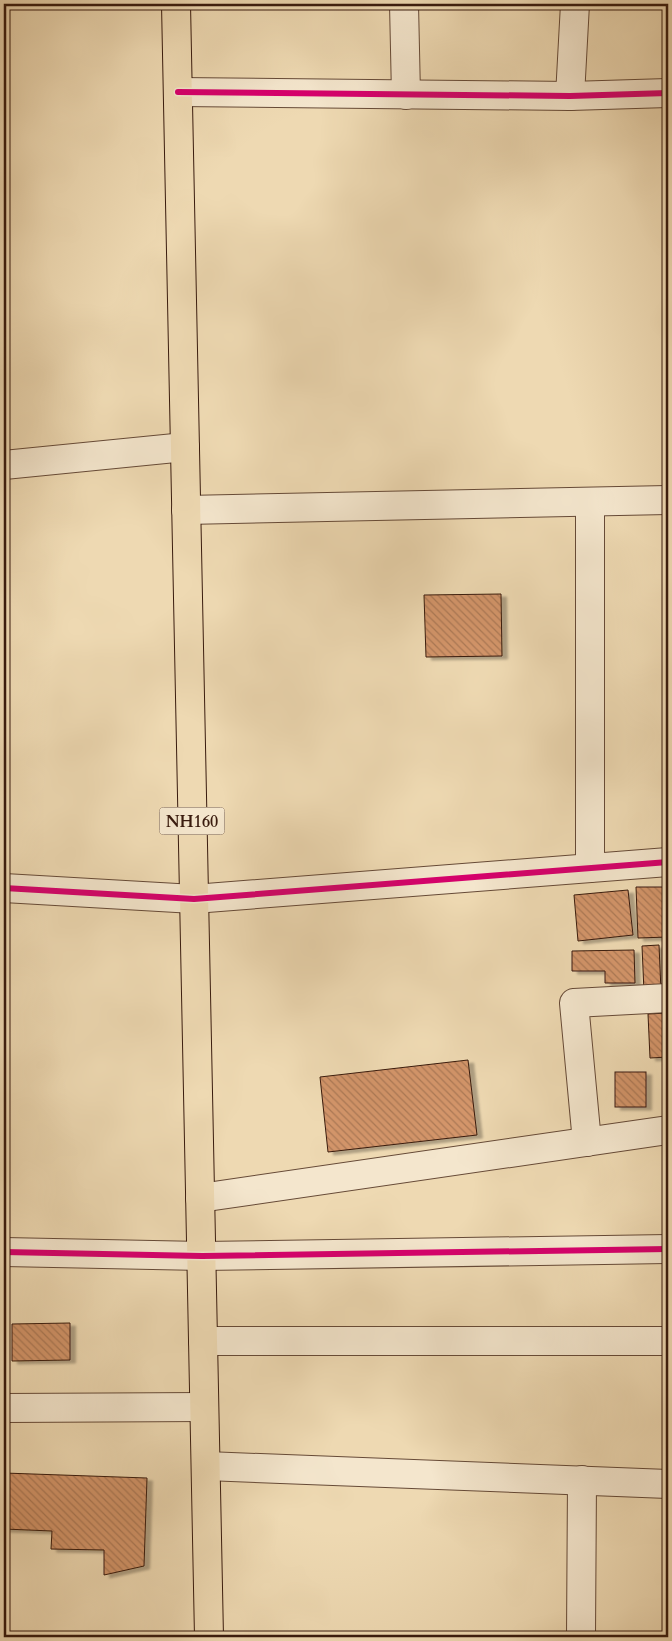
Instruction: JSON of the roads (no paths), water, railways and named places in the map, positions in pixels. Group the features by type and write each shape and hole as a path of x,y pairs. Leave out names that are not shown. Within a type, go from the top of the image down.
{"highway":[{"name":"NH160","path":"176,4 209,1637"}],"street":[{"path":"404,4 406,95"},
{"path":"570,96 575,4"},
{"path":"178,92 570,96 668,92"},
{"path":"4,465 185,447"},
{"path":"186,510 668,500"},
{"path":"590,502 590,868"},
{"path":"4,888 194,899 668,862"},
{"path":"587,1142 574,1003 668,998"},
{"path":"200,1198 668,1130"},
{"path":"4,1252 202,1256 668,1249"},
{"path":"203,1341 668,1341"},
{"path":"4,1408 204,1407"},
{"path":"206,1466 668,1484"},
{"path":"581,1637 582,1480"}]}
